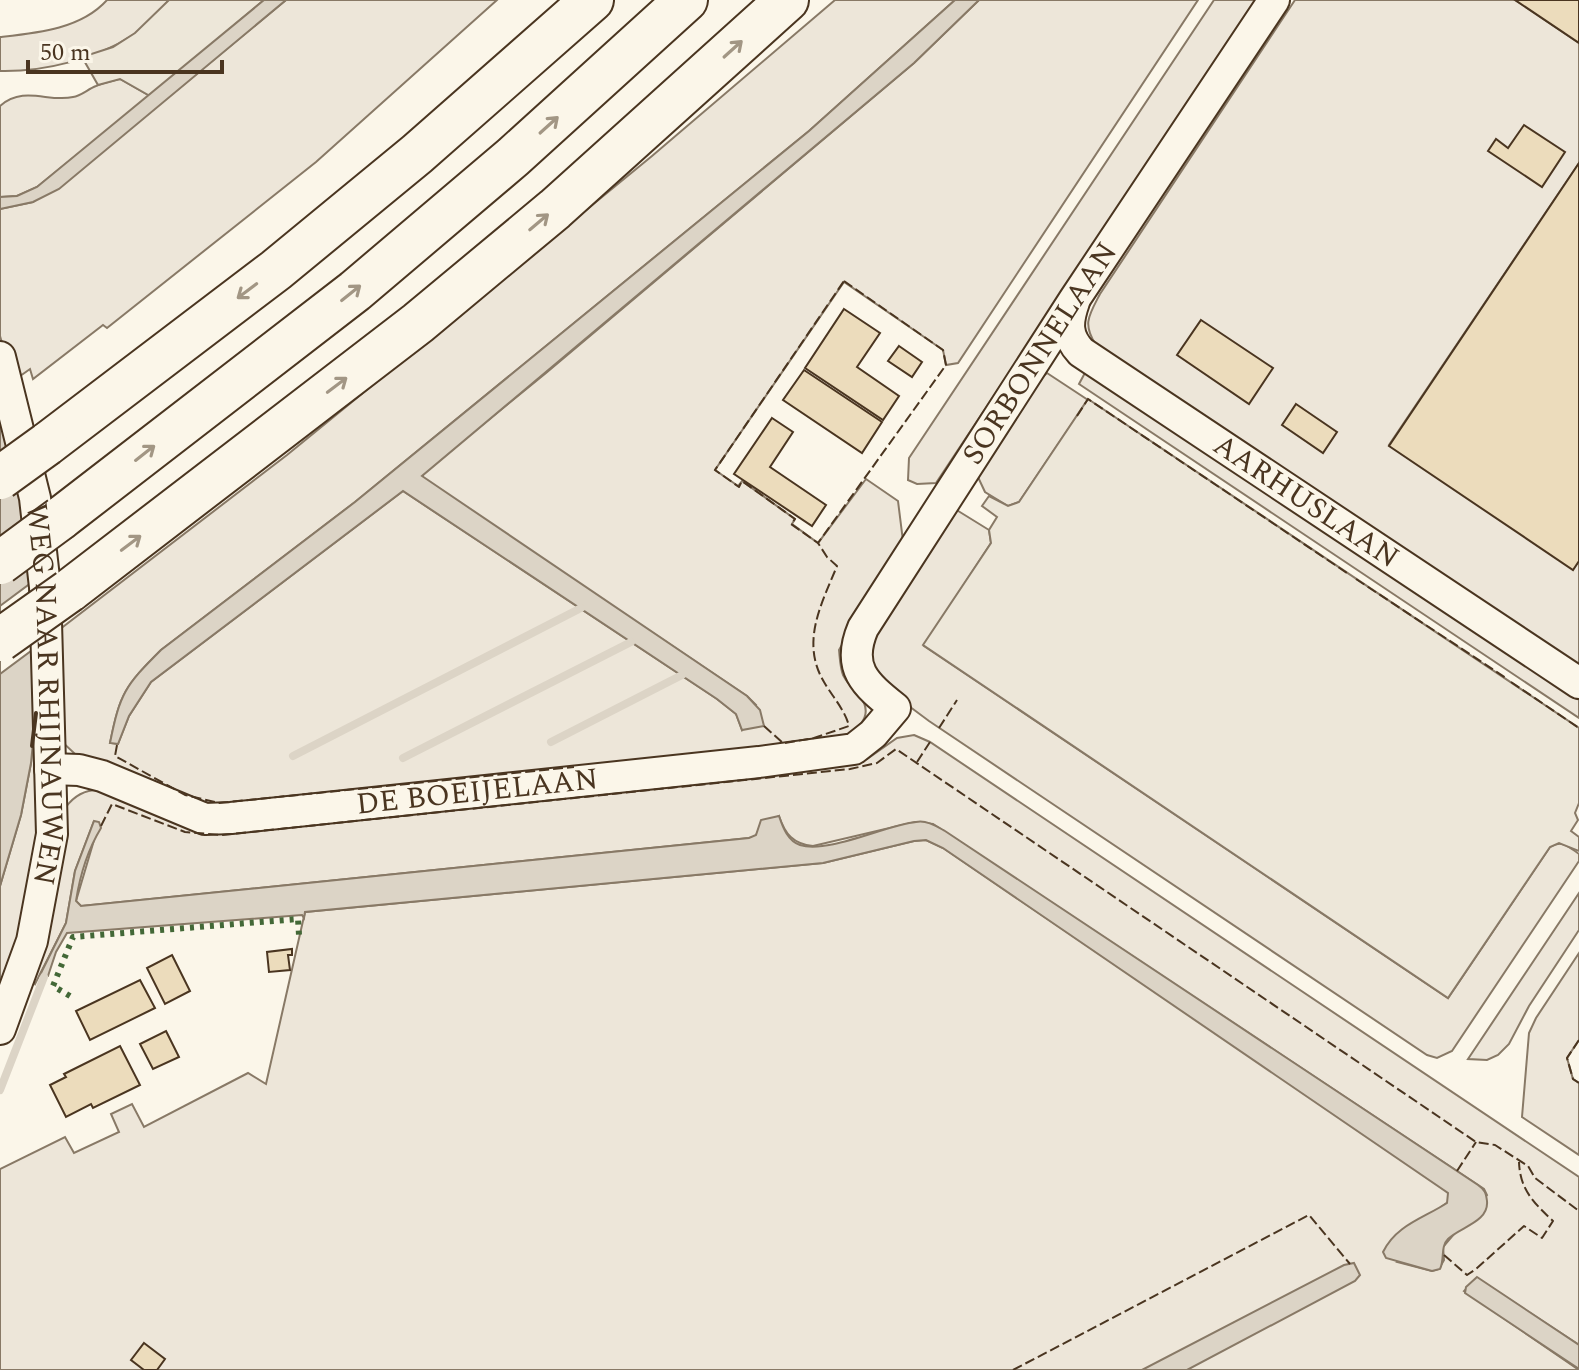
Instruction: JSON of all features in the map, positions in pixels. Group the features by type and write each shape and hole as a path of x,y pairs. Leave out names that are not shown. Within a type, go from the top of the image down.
{"highway":[{"path":"417,154 562,0"},
{"path":"0,478 276,270 417,154 592,0"},
{"path":"0,563 355,291 513,157 686,0"},
{"path":"0,640 69,591 418,323 555,209 787,0"}],"street":[{"name":"SORBONNELAAN","path":"895,708 874,691 862,676 855,660 859,636 1074,300 1274,0"},
{"name":"AARHUSLAAN","path":"1074,300 1068,317 1069,332 1081,352 1579,683"},
{"name":"WEG NAAR RHIJNAUWEN","path":"0,357 35,498 48,633 52,834 32,941 0,1029"},
{"name":"DE BOEIJELAAN","path":"50,769 79,770 102,776 205,819 231,818 759,762 854,749 873,734 895,708"}],"shaded area":[{"path":"107,0 169,0 138,31 103,51 52,66 0,71 0,37 58,28 85,17"},
{"path":"169,0 264,0 150,96 120,79 98,85 82,57 113,47 135,33"},
{"path":"264,0 286,0 59,189 33,202 0,209 0,197 17,196 37,187"},
{"path":"286,0 497,0 316,162 107,328 103,325 33,379 30,369 13,381 0,336 0,209 33,202"},
{"path":"835,0 955,0 809,131 355,502 161,650 126,691 117,712 110,743 118,744 129,716 151,682 403,491 717,699 736,714 742,730 756,705 747,696 423,479 423,473 914,63 979,0 1198,0 958,363 946,365 943,350 844,282 715,470 738,486 742,481 795,519 792,524 818,543 866,479 898,501 903,541 839,650 843,675 866,710 865,717 856,728 835,740 215,810 75,754 59,739 55,633 287,455 652,156"},
{"path":"955,0 979,0 914,63 422,476 747,696 760,710 764,726 742,730 736,714 717,699 403,491 151,682 129,716 118,744 110,743 117,712 126,691 161,650 355,502 809,131"},
{"path":"1214,0 1257,0 936,483 917,484 908,480 909,458"},
{"path":"1295,0 1515,0 1579,43 1579,163 1389,445 1573,569 1579,561 1579,668 1096,345 1089,331 1089,320 1100,294"},
{"path":"120,79 150,96 37,187 17,196 0,197 0,106 18,97 76,96"},
{"path":"1086,371 1579,700 1579,718 1079,384"},
{"path":"1047,373 1088,400 1019,502 1008,506 985,492 977,475 1039,380"},
{"path":"1088,399 1579,728 1579,803 1575,813 1578,820 1571,831 1579,837 1579,851 1559,843 1550,847 1448,998 923,645 991,543 989,530 997,517 982,506 989,496 1008,506 1019,502"},
{"path":"0,400 25,500 37,701 31,763 21,815 0,886"},
{"path":"955,509 989,530 991,543 924,646 1448,998 1550,847 1562,844 1579,854 1579,861 1452,1051 1437,1058 1427,1055 929,721 874,680 868,639"},
{"path":"37,701 38,878 0,1006 0,886 21,815 31,763"},
{"path":"914,735 930,742 1579,1177 1579,1345 1477,1278 1464,1291 1579,1370 0,1370 0,1169 65,1137 74,1153 119,1132 111,1114 132,1104 144,1127 248,1073 266,1084 305,912 823,863 926,840 943,848 1440,1185 1448,1193 1448,1202 1397,1262 1432,1271 1439,1269 1444,1260 1443,1247 1487,1195 1484,1189 933,824 915,822 813,846 791,837 779,816 761,826 755,837 749,838 81,906 76,901 94,840 94,821 75,871 66,923 35,984 29,975 66,807 88,791 98,790 177,822 762,772 867,759 897,738"},
{"path":"779,816 792,840 812,847 916,822 928,823 945,831 1478,1185 1487,1198 1483,1214 1448,1239 1440,1269 1432,1271 1386,1258 1383,1252 1395,1235 1447,1203 1448,1193 943,848 926,840 823,863 305,912 304,918 302,915 67,933 48,976 40,975 66,923 75,871 94,821 99,822 101,828 82,873 76,901 81,906 749,838 756,835 761,820"},
{"path":"1579,893 1579,930 1529,1006 1509,1044 1498,1055 1487,1060 1468,1059"},
{"path":"1579,953 1579,1040 1567,1058 1573,1079 1579,1083 1579,1155 1522,1117 1529,1033"},
{"path":"1354,1263 1360,1275 1355,1281 1187,1370 1142,1370 1344,1265"},
{"path":"1477,1277 1579,1345 1579,1369 1465,1293 1466,1287"}],"pier":[{"path":"39,577 43,642 0,674 0,606"}],"building":[{"path":"1515,0 1579,0 1579,43"},
{"path":"1524,125 1565,152 1542,187 1488,151 1496,139 1508,148"},
{"path":"1579,163 1579,561 1573,570 1389,446"},
{"path":"844,309 880,333 857,367 899,396 883,420 805,368"},
{"path":"1201,320 1273,368 1249,404 1177,355"},
{"path":"899,346 922,362 912,377 888,361"},
{"path":"804,370 882,422 862,453 783,400"},
{"path":"1296,404 1337,432 1323,453 1282,425"},
{"path":"772,418 793,432 770,467 826,505 812,526 734,474"},
{"path":"292,949 292,955 288,955 290,970 269,972 267,952"},
{"path":"172,955 190,991 165,1004 147,968"},
{"path":"140,980 155,1008 90,1040 76,1011"},
{"path":"166,1031 179,1057 153,1069 140,1044"},
{"path":"120,1046 140,1085 93,1108 91,1104 66,1117 50,1085 66,1077 64,1074"},
{"path":"144,1343 165,1359 157,1370 144,1370 131,1360"}],"waterway":[{"path":"293,756 581,608"},
{"path":"403,758 631,642"},
{"path":"551,742 682,675"},
{"path":"0,1090 44,977"}],"hedge":[{"path":"70,996 53,986 73,937 298,919 299,935"}],"fence":[{"path":"844,281 943,350 946,365 818,543 791,524 795,519 742,481 739,487 715,470 844,281"},
{"path":"1077,416 1088,399 1347,573"},
{"path":"785,743 814,738 849,726 824,682 814,652 816,623 837,566 818,543"},
{"path":"1356,579 1506,678"},
{"path":"1511,682 1579,728"},
{"path":"939,728 957,700"},
{"path":"764,726 784,744"},
{"path":"917,762 930,742"},
{"path":"117,745 115,756 185,795 219,803 574,767"},
{"path":"101,826 112,804 185,832 222,835 850,769 877,763 896,749 1476,1142 1495,1145 1528,1166 1535,1178 1579,1211"},
{"path":"1579,1040 1567,1058 1573,1079 1579,1083"},
{"path":"1457,1171 1476,1142"},
{"path":"1444,1255 1467,1275 1524,1226 1542,1238 1553,1221 1525,1188 1519,1162"},
{"path":"1013,1370 1309,1215 1350,1264"}],"wall":[{"path":"32,746 36,713"}]}
